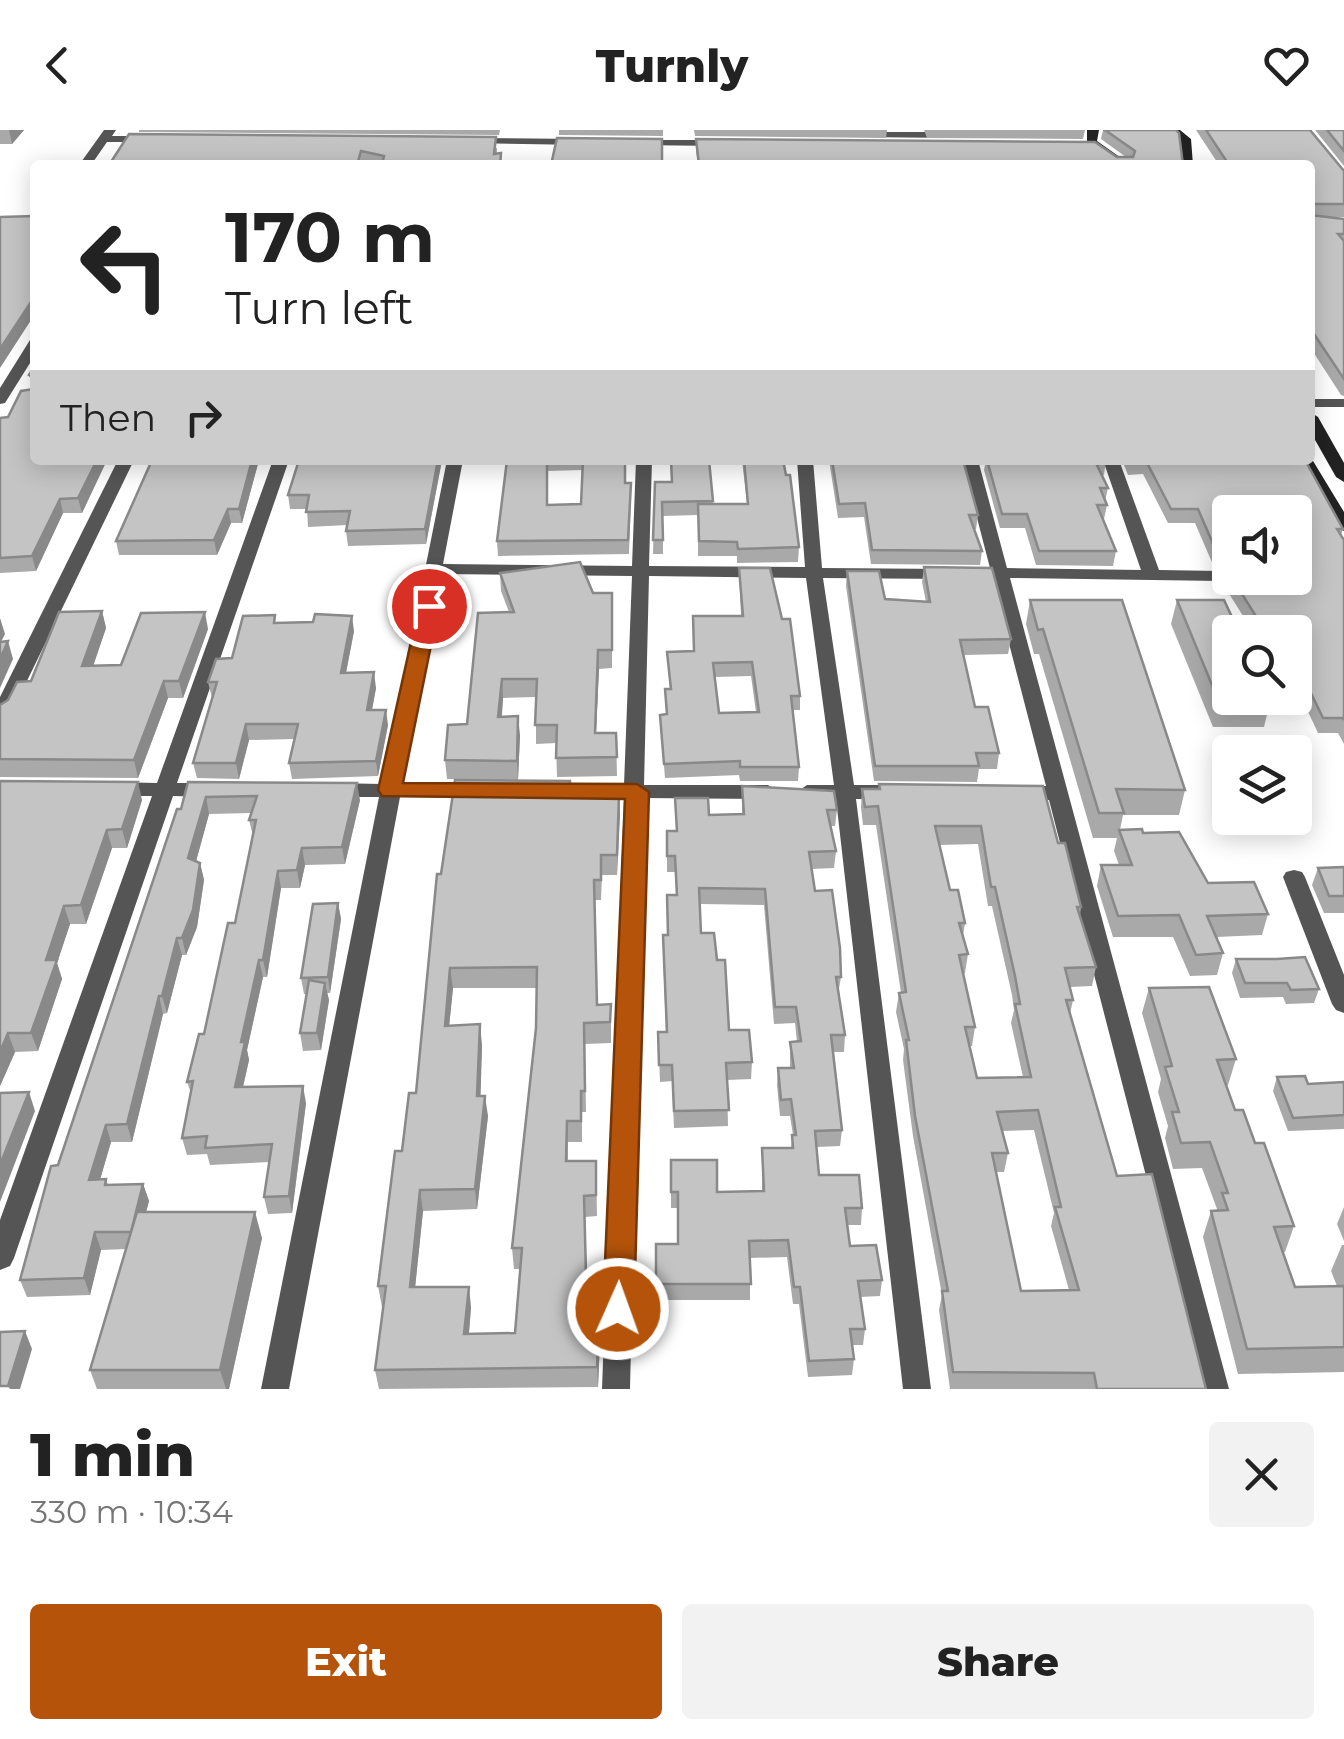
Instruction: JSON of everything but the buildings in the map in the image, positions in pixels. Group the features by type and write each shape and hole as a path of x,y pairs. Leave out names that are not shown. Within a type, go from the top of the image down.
{"main road":[{"path":"1173,130 1188,142 1187,160"},
{"path":"1092,137 1119,160"},
{"path":"1315,426 1344,477"},
{"path":"1309,465 1344,526"}],"street":[{"path":"663,132 736,139 619,138 663,132"},
{"path":"89,160 108,133 164,135"},
{"path":"460,136 519,140 592,138"},
{"path":"1075,141 1092,137"},
{"path":"851,139 965,140"},
{"path":"5,397 30,352"},
{"path":"1315,403 1344,403"},
{"path":"0,716 124,465"},
{"path":"0,1258 161,789 278,465"},
{"path":"276,1389 455,465"},
{"path":"616,1389 637,792 638,571 644,465"},
{"path":"804,465 814,575 845,792 917,1389"},
{"path":"971,465 1215,1389"},
{"path":"1113,465 1152,576"},
{"path":"436,568 814,575 1212,576"},
{"path":"90,789 237,790"},
{"path":"314,790 902,792"},
{"path":"998,793 1056,793"},
{"path":"1294,878 1344,1004"}],"route":[{"path":"429,606 390,790 637,792 618,1309"}]}
